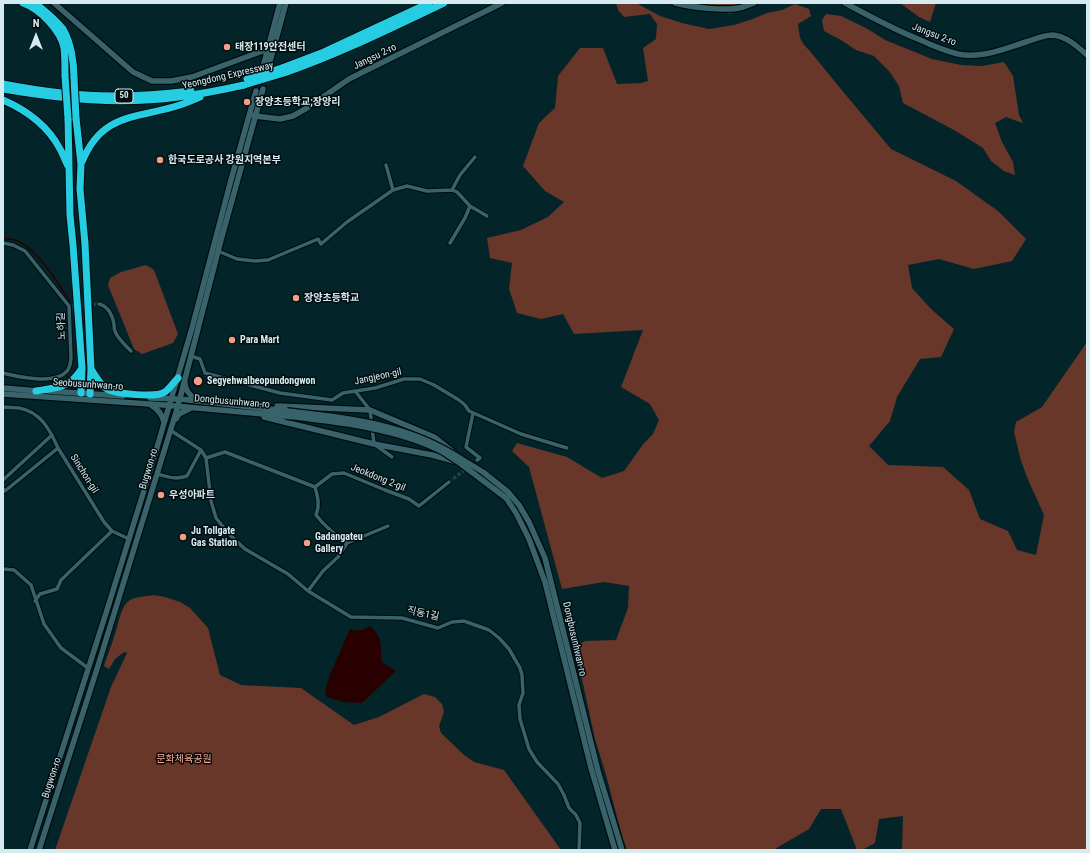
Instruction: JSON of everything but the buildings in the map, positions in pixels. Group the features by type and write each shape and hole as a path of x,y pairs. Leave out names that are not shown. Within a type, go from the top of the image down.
{"highway":[{"path":"23,3 31,6 46,18 57,33 64,48 68,119 70,214 82,368 81,396"},
{"path":"35,3 63,30 70,48 74,66 76,118 81,164 80,189 85,244 91,370 90,397"},
{"name":"Yeongdong Expressway","path":"283,70 343,44 429,3"},
{"name":"Yeongdong Expressway","path":"4,85 55,97 88,100 120,101 178,98 214,92 283,70 313,63 444,3"},
{"name":"Yeongdong Expressway","path":"4,85 86,95 114,96 200,90 244,82"},
{"path":"81,164 86,150 94,139 103,130 114,124 127,118 179,105 214,92"},
{"path":"3,100 23,110 52,136 69,169"},
{"path":"36,390 59,387 68,384 76,378 82,368"},
{"path":"91,370 106,388 125,395 145,396 164,393 181,378"}],"street":[{"path":"54,3 133,72 152,81 171,81 192,76 270,49"},
{"path":"269,65 270,49 280,3"},
{"path":"262,67 286,3"},
{"name":"Jangsu 2-ro","path":"252,115 280,119 293,116 349,79 502,3"},
{"path":"674,3 707,8 730,9 742,8 754,3"},
{"name":"Jangsu 2-ro","path":"844,3 898,31 958,54 972,55 992,53 1044,36 1053,35 1063,38 1075,45 1087,55"},
{"name":"Bugwon-ro","path":"39,850 97,669 178,406 180,399 181,378 224,204 252,115 263,89"},
{"name":"Bugwon-ro","path":"30,850 129,539 172,398 191,356 231,206 256,91"},
{"path":"452,190 460,175 475,157"},
{"path":"386,165 393,190"},
{"path":"218,251 237,260 255,261 268,260 318,239 322,244 347,222 393,190 407,186 426,191 452,190 457,192 470,206 487,216"},
{"path":"224,204 231,206"},
{"path":"450,243 465,218 470,206"},
{"name":"노하길","path":"3,243 13,245 25,251 70,306 71,359 70,367 67,372 62,376 53,379 15,377 3,373"},
{"path":"99,304 103,305 108,310 114,324 114,330 118,337 131,351"},
{"name":"Jangjeon-gil","path":"191,356 200,359 205,373 280,393 332,400 343,393 375,388 404,379 420,380 434,385 459,400 466,405 469,411 473,413 521,434 567,448"},
{"path":"181,378 185,388 196,401"},
{"name":"Seobusunhwan-ro","path":"3,388 36,390 149,404 170,405"},
{"path":"355,391 370,410 374,444 392,457"},
{"name":"Seobusunhwan-ro","path":"3,394 81,396"},
{"name":"Seobusunhwan-ro","path":"90,397 125,395"},
{"path":"145,396 172,398"},
{"name":"Dongbusunhwan-ro","path":"172,398 228,407 336,416 394,428 440,446 506,498 529,539 545,582 591,768 616,850"},
{"path":"149,404 160,411 163,416 164,424"},
{"name":"Dongbusunhwan-ro","path":"170,405 193,407 228,407"},
{"name":"Sinchon-gil","path":"3,407 20,408 36,414 52,435 58,448 104,522 112,531 129,539"},
{"path":"171,427 179,414 193,407"},
{"path":"228,407 370,410 434,437 460,461"},
{"path":"228,407 374,444 460,461"},
{"path":"473,413 466,447 480,458 477,460"},
{"name":"직동1길","path":"171,427 201,450 206,458 211,501 216,518 229,534 245,549 288,574 308,591 351,617 402,618 438,628 452,622 464,621 490,630 499,638 509,650 520,668 522,675 523,693 519,705 520,719 530,749 537,762 558,784 569,808 576,815 580,823 579,850"},
{"path":"3,480 52,435"},
{"path":"3,489 5,491 58,448"},
{"path":"150,471 173,478 186,476 201,450"},
{"path":"206,458 225,452 315,487 319,509 316,515 332,532 347,543"},
{"name":"Dongbusunhwan-ro","path":"460,461 483,472 508,492 519,505 529,522 545,558 598,771 622,850"},
{"name":"Jeokdong 2-gil","path":"315,487 332,474 344,472 384,490 409,499 419,506 449,482"},
{"path":"308,591 324,571 338,557 347,543 388,526"},
{"path":"35,601 40,594 57,589 61,580 112,531"},
{"path":"129,539 136,541"},
{"path":"3,569 14,570 31,585 35,601 44,624 61,648 88,668"}],"green space":[{"path":"616,3 636,3 660,16 709,29 734,25 767,13 782,10 795,4 809,9 811,16 798,24 803,44 891,149 956,181 998,211 1026,239 1012,261 974,269 939,259 908,265 912,288 931,309 954,329 941,357 920,359 897,397 890,421 869,446 888,465 943,467 969,490 980,519 1008,531 1017,550 1036,555 1044,515 1021,461 1014,432 1016,422 1042,407 1087,342 1087,850 902,850 903,816 879,819 875,843 862,850 857,850 841,809 821,809 809,829 773,850 627,850 595,739 575,647 585,641 616,640 628,608 629,586 604,582 562,589 529,467 512,451 517,443 567,457 602,478 624,471 644,443 653,434 659,420 650,404 621,387 643,330 574,334 563,314 541,319 517,313 509,289 512,263 490,258 487,238 521,230 548,217 564,202 545,191 523,166 539,123 555,108 558,76 580,48 603,48 617,84 641,83 648,81 643,48 656,39 657,24 650,14 624,17 618,10"},
{"path":"706,3 755,3 730,14"},
{"path":"900,3 936,3 930,22 919,17"},
{"path":"826,14 841,16 866,28 885,40 932,59 961,65 982,66 1004,62 1013,76 1019,115 1023,123 1006,117 995,123 1002,142 1013,162 1015,175 1004,171 991,161 983,148 954,130 903,103 899,86 889,71 874,56 856,50 824,31 822,20"},
{"path":"146,265 154,270 178,334 173,343 142,354 134,349 108,285 110,278 121,272"},
{"name":"문화체육공원","path":"154,595 180,602 190,608 208,628 220,675 241,685 301,688 354,725 379,717 424,694 435,697 442,704 444,712 439,726 441,733 463,754 474,762 504,770 561,850 55,850 111,687 127,653 124,652 115,659 109,669 104,666 122,611 127,603 132,599"}],"shaded area":[{"path":"370,626 378,634 382,662 396,671 362,703 343,702 327,697 325,693 329,677 350,629 358,631"}],"waterway":[{"path":"3,238 15,240 23,244 38,257 59,284 69,300"}],"tunnel":[{"path":"72,306 99,304"},
{"path":"449,482 477,460"}],"place":[{"name":"태장119안전센터","path":"227,47"},
{"name":"장양초등학교;장양리","path":"247,102"},
{"name":"한국도로공사 강원지역본부","path":"160,160"},
{"name":"장양초등학교","path":"296,298"},
{"name":"Para Mart","path":"232,340"},
{"name":"Segyehwalbeopundongwon","path":"198,381"},
{"name":"우성아파트","path":"161,495"},
{"name":"Ju Tollgate Gas Station","path":"183,537"},
{"name":"Gadangateu Gallery","path":"307,543"}]}
